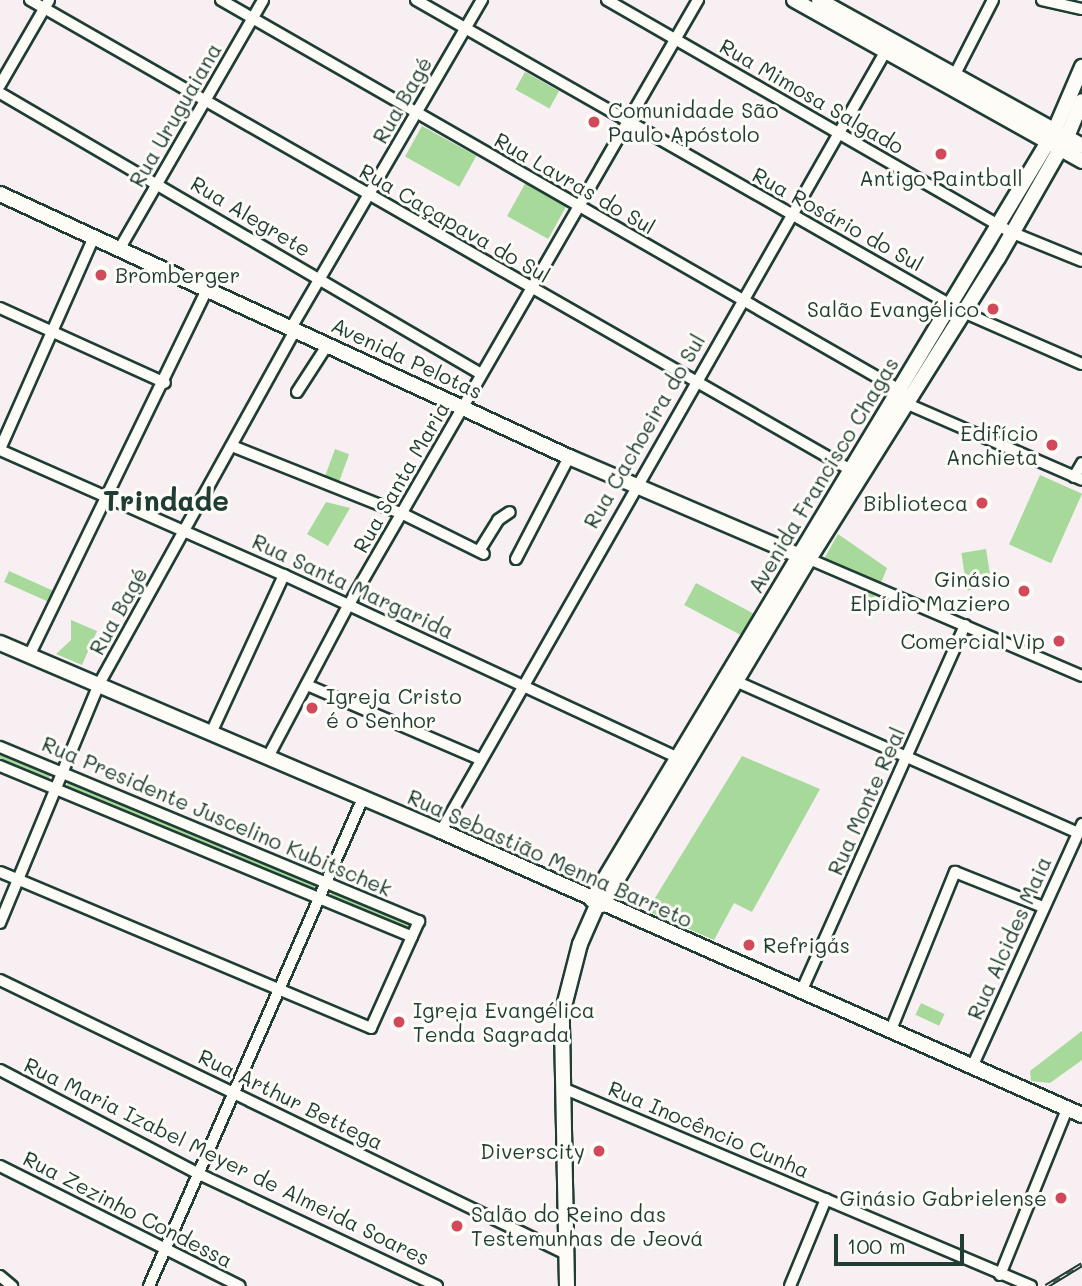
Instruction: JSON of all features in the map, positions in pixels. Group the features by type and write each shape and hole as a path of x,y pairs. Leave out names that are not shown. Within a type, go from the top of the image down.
{"main road":[{"path":"794,0 888,47 1056,142 1082,162"},
{"path":"819,0 888,47"},
{"name":"Avenida Francisco Chagas","path":"567,1286 565,996 597,903 730,679 957,309 1013,233 1056,142 1082,67"},
{"name":"Avenida Francisco Chagas","path":"957,309 998,225 1082,101"},
{"path":"1056,142 1082,146"},
{"name":"Avenida Pelotas","path":"0,194 464,406 569,457 804,557"},
{"name":"Rua Sebastião Menna Barreto","path":"0,643 440,831 597,903 1082,1115"}],"street":[{"name":"Rua Caçapava do Sul","path":"30,0 47,4 206,102 856,474"},
{"name":"Rua Lavras do Sul","path":"221,0 741,300 903,397 1078,478"},
{"name":"Rua Uruguaiana","path":"120,248 263,0"},
{"name":"Rua Rosário do Sul","path":"416,0 957,309 1082,364"},
{"name":"Rua Bagé","path":"0,923 99,684 232,446 319,279 482,0"},
{"name":"Rua Mimosa Salgado","path":"607,0 998,225 1082,261"},
{"name":"Rua Santa Maria","path":"268,757 348,606 698,0"},
{"path":"951,83 993,0"},
{"path":"1042,0 1082,9"},
{"path":"0,85 47,4"},
{"name":"Rua Cachoeira do Sul","path":"440,831 789,214 888,47"},
{"name":"Rua Alegrete","path":"0,93 481,374"},
{"path":"0,450 94,237"},
{"path":"29,656 165,383 207,289"},
{"path":"0,308 165,383"},
{"path":"296,392 328,344"},
{"path":"232,446 403,514 482,552 498,520 510,512"},
{"name":"Rua Santa Margarida","path":"0,450 185,530 682,760"},
{"path":"516,559 569,457"},
{"path":"1078,478 1082,463"},
{"path":"804,557 1079,675 1082,662"},
{"path":"211,733 284,575"},
{"name":"Rua Monte Real","path":"801,992 965,625"},
{"path":"730,679 1080,829"},
{"path":"307,685 480,759"},
{"name":"Rua Presidente Juscelino Kubitschek","path":"0,747 419,921 412,937 0,766"},
{"path":"149,1286 236,1094 363,798"},
{"name":"Rua Alcides Maia","path":"972,1067 1080,829"},
{"path":"225,859 230,843"},
{"path":"0,872 371,1028 412,937"},
{"path":"890,1032 955,872 1043,907"},
{"name":"Rua Arthur Bettega","path":"0,980 566,1254"},
{"name":"Rua Maria Izabel Meyer de Almeida Soares","path":"0,1070 200,1174 437,1286"},
{"name":"Rua Inocêncio Cunha","path":"565,1089 1029,1286"},
{"path":"1000,1275 1067,1109"},
{"name":"Rua Zezinho Condessa","path":"0,1166 240,1286"},
{"path":"790,1286 826,1199"},
{"path":"0,1276 12,1286"}],"green space":[{"path":"525,72 559,91 549,108 515,89"},
{"path":"422,126 476,156 459,187 405,157"},
{"path":"526,182 567,205 548,239 507,216"},
{"path":"335,449 349,454 338,485 324,480"},
{"path":"1040,475 1082,494 1051,563 1009,544"},
{"path":"326,502 350,508 328,546 307,534"},
{"path":"838,534 887,568 881,583 824,559"},
{"path":"986,549 992,587 967,590 961,553"},
{"path":"9,571 54,591 49,602 4,582"},
{"path":"696,583 754,614 743,636 684,605"},
{"path":"867,592 874,595 877,602 874,609 867,612 860,609 857,602 860,595"},
{"path":"71,620 97,631 82,665 56,654 71,640"},
{"path":"0,751 51,773 48,781 0,761"},
{"path":"742,756 820,789 752,912 734,903 714,940 647,911"},
{"path":"69,780 225,846 221,854 65,788"},
{"path":"234,848 317,883 313,892 230,857"},
{"path":"333,889 410,922 406,931 329,898"},
{"path":"921,1003 945,1014 939,1026 916,1015"},
{"path":"1082,1031 1082,1060 1050,1083 1031,1081 1030,1071"}],"railway":[{"path":"1046,1286 1082,1264"}],"place":[{"name":"Comunidade São Paulo Apóstolo","path":"594,122"},
{"name":"Antigo Paintball","path":"941,154"},
{"name":"Bromberger","path":"101,275"},
{"name":"Salão Evangélico","path":"993,309"},
{"name":"Edifício Anchieta","path":"1052,445"},
{"name":"Biblioteca","path":"982,503"},
{"name":"Ginásio Elpídio Maziero","path":"1024,591"},
{"name":"Comercial Vip","path":"1059,641"},
{"name":"Igreja Cristo é o Senhor","path":"312,708"},
{"name":"Refrigás","path":"749,945"},
{"name":"Igreja Evangélica Tenda Sagrada","path":"399,1022"},
{"name":"Diverscity","path":"599,1151"},
{"name":"Ginásio Gabrielense","path":"1061,1198"},
{"name":"Salão do Reino das Testemunhas de Jeová","path":"457,1226"}],"district":[{"name":"Trindade","path":"166,500"}]}
